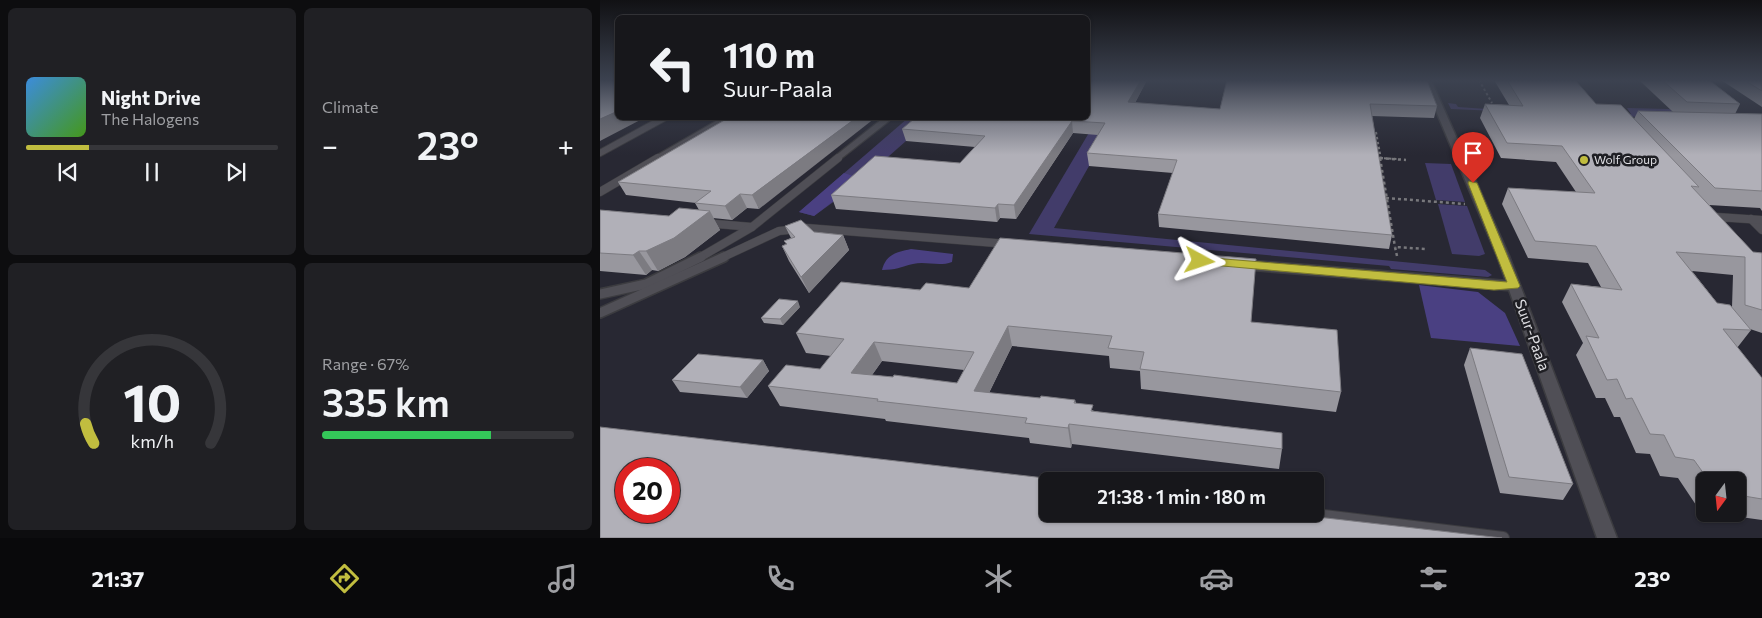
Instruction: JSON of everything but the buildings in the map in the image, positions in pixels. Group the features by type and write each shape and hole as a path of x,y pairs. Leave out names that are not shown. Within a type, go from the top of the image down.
{"street":[{"name":"Suur-Paala","path":"1438,105 1482,205 1514,286 1607,538"}],"lane":[{"path":"600,153 660,120"},
{"path":"600,192 723,120"},
{"path":"600,294 646,284 698,259 752,227 886,120"},
{"path":"1730,230 1713,215 1762,220"},
{"path":"1751,219 1762,230"},
{"path":"695,222 752,227"},
{"path":"600,313 779,231 816,228 1017,245"},
{"path":"1236,264 1494,286 1514,286"},
{"path":"1324,516 1503,538"}],"path":[{"path":"1376,132 1397,256"},
{"path":"1375,157 1406,160"},
{"path":"1381,198 1482,205"},
{"path":"1395,247 1426,250"}],"shaded area":[{"path":"600,105 612,105 615,112 615,120 1090,120 1090,105 1762,105 1762,538 600,538"},
{"path":"1105,105 1108,105 1119,113 1054,228 1485,270 1492,275 1488,277 1391,269 1389,266 1029,234"},
{"path":"1449,105 1516,111 1519,107 1631,114 1627,108 1670,109 1674,113 1733,121 1451,109"},
{"path":"906,120 930,120 854,187 814,216 799,212"},
{"path":"1425,163 1451,164 1465,202 1436,200"},
{"path":"844,173 862,179 814,216 799,212"},
{"path":"1438,204 1467,206 1485,254 1479,256 1452,254"},
{"path":"911,249 953,254 952,262 942,264 918,263 882,270 889,257"},
{"path":"1419,285 1478,292 1505,313 1520,346 1431,338"}],"place":[{"name":"Wolf Group","path":"1584,160"}],"route":[{"path":"1200,261 1494,286 1514,286 1473,183"}]}
